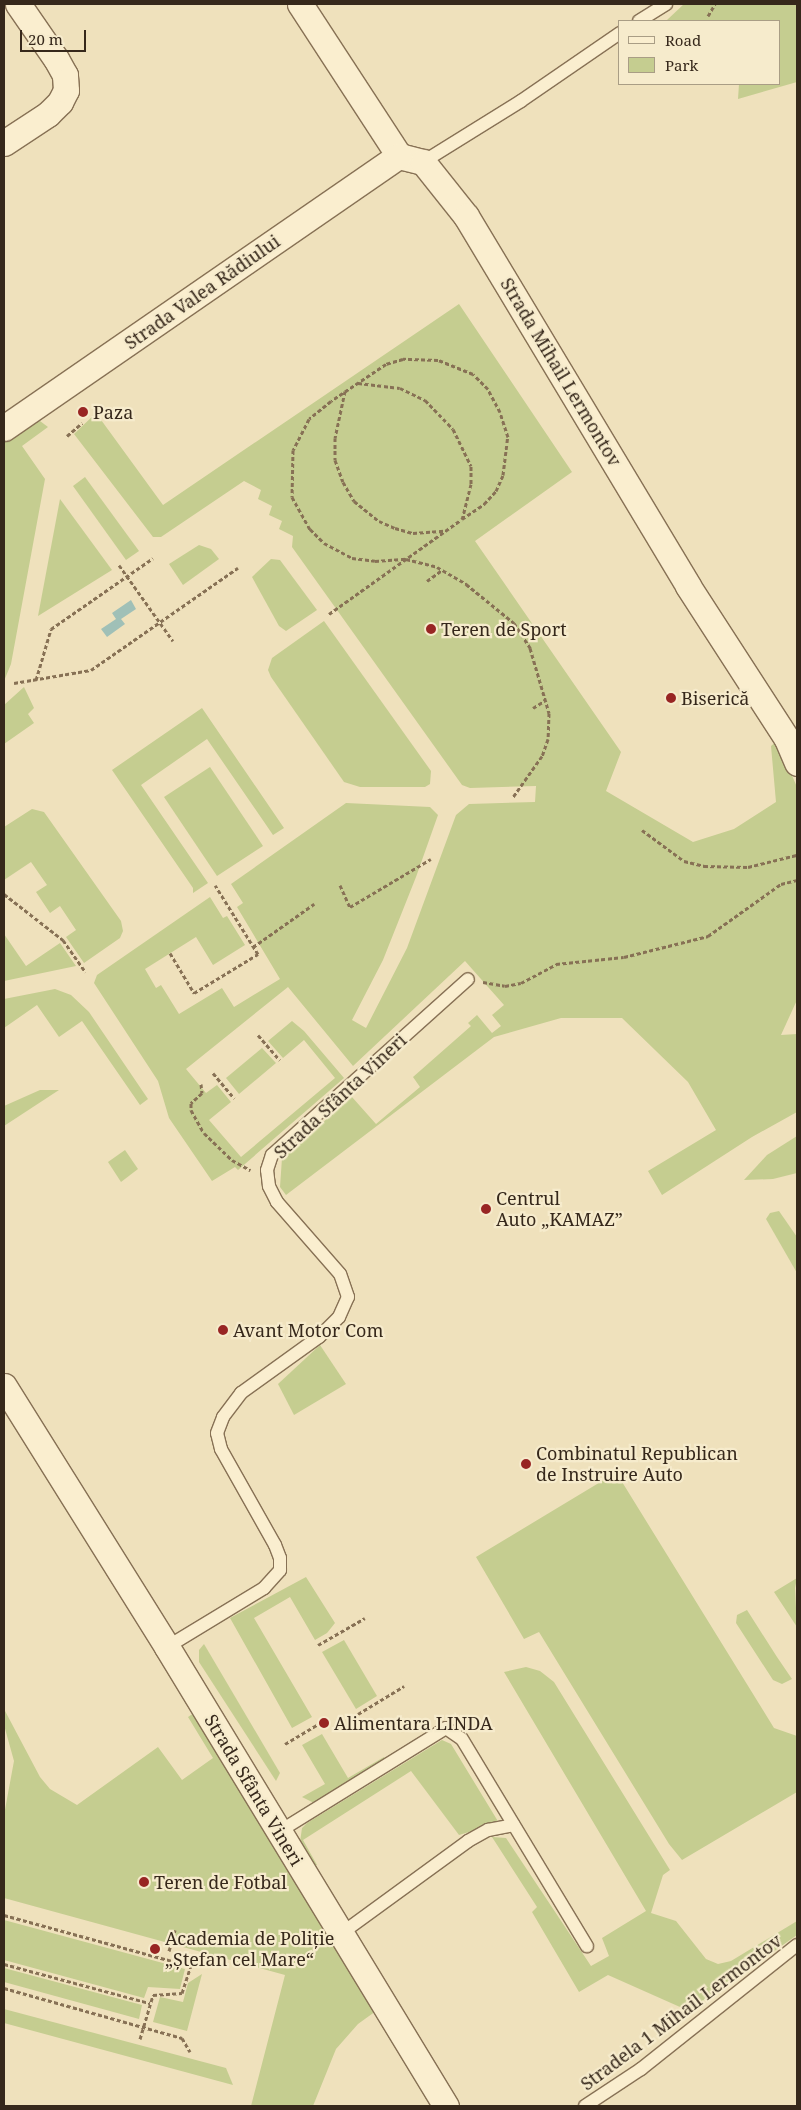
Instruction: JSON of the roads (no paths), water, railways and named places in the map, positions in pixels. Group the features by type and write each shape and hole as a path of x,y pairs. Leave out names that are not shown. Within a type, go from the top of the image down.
{"street":[{"path":"4,143 48,114 60,102 66,90 65,75 18,4"},
{"path":"300,4 399,156 423,162"},
{"name":"Strada Valea Rădiului","path":"4,428 399,156"},
{"name":"Strada Mihail Lermontov","path":"423,162 466,216 521,304 688,586 787,740 797,763"},
{"name":"Strada Sfânta Vineri","path":"4,1386 280,1831 446,2106"}],"lane":[{"path":"641,20 666,4"},
{"path":"423,162 522,101 618,35"},
{"name":"Strada Sfânta Vineri","path":"167,1647 264,1588 280,1570 280,1558 275,1545 221,1449 217,1433 223,1417 241,1394 320,1337 339,1317 348,1297 340,1274 277,1202 269,1186 267,1170 272,1155 468,979"},
{"path":"280,1831 446,1728 462,1739 587,1946"},
{"path":"342,1934 468,1840 488,1830 514,1824"},
{"name":"Stradela 1 Mihail Lermontov","path":"585,2106 641,2068 797,1945"}],"water":[{"path":"131,600 136,609 121,619 125,624 107,637 101,629 116,619 112,613"}],"place":[{"name":"Paza","path":"83,412"},
{"name":"Teren de Sport","path":"431,629"},
{"name":"Biserică","path":"671,698"},
{"name":"Centrul Auto „KAMAZ”","path":"486,1209"},
{"name":"Avant Motor Com","path":"223,1330"},
{"name":"Combinatul Republican de Instruire Auto","path":"526,1464"},
{"name":"Alimentara LINDA","path":"324,1723"},
{"name":"Teren de Fotbal","path":"144,1882"},
{"name":"Academia de Poliție „Ștefan cel Mare“","path":"155,1949"}]}
